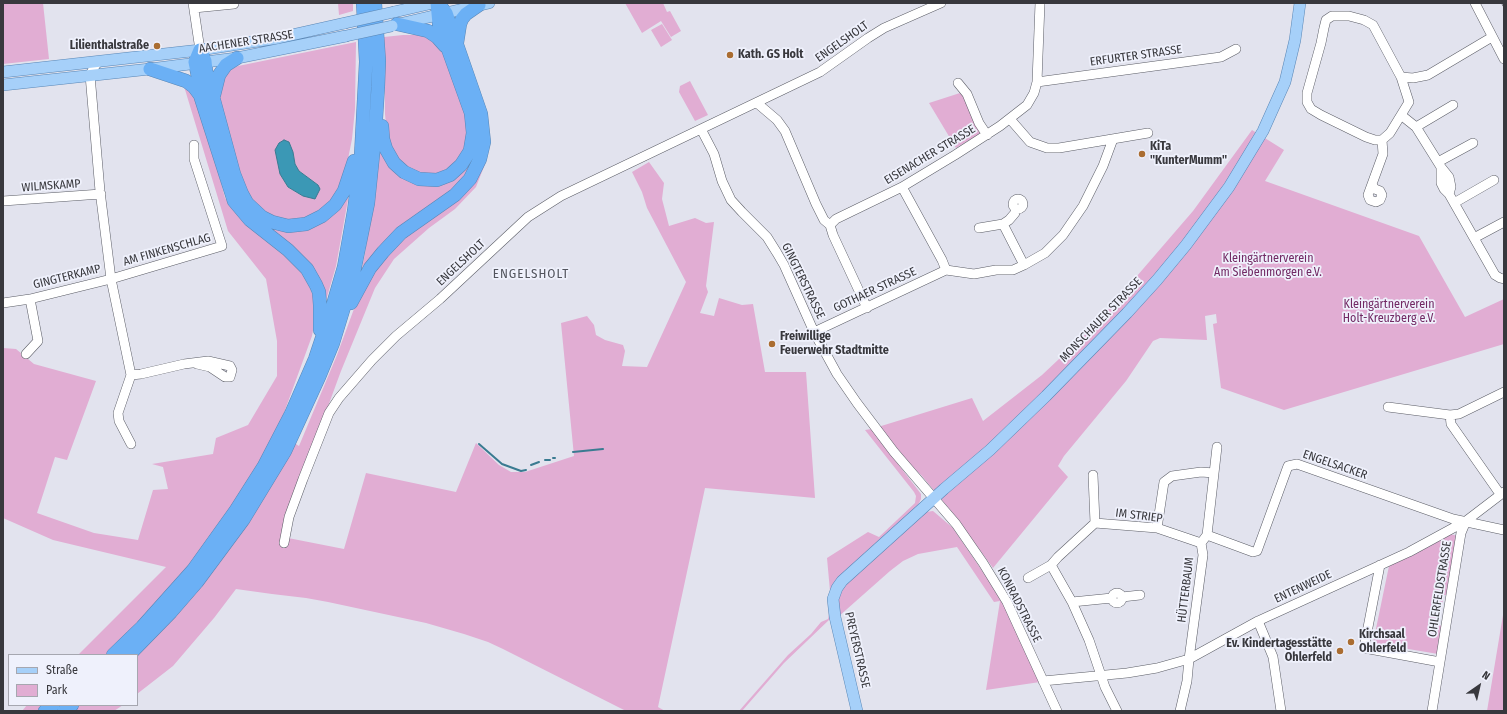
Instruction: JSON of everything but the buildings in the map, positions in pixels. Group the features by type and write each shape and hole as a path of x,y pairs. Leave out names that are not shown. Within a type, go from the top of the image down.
{"highway":[{"path":"114,654 142,627 193,570 236,510 267,459 291,414 315,359 332,308 348,250 354,211 361,155 366,62 363,3"},
{"path":"333,343 352,280 368,203 378,87 379,61 376,3"},
{"path":"453,50 462,19 466,14 484,4"},
{"path":"378,87 383,139 387,153 394,163 404,172 419,179 430,180 444,178 456,170 466,159 471,146 473,133 472,120 468,100 453,50 438,7"},
{"path":"130,654 171,612 197,582 243,520 285,451 356,293 376,259 402,233 455,195 470,178 480,159 484,142 481,114 453,50 433,34 395,21"},
{"path":"200,58 206,71 234,174 242,194 252,208 262,217 272,222 288,226 306,224 314,221 329,211 340,198 353,166 364,104"},
{"path":"200,58 205,112"},
{"path":"214,99 215,88 219,75 226,65 237,58"},
{"path":"150,69 186,81 200,95 234,201 250,220 299,260 307,269 316,285 320,298 321,327 315,359"}],"main road":[{"name":"MONSCHAUER STRASSE","path":"834,596 842,581 990,450 1088,354 1157,280 1210,214 1246,160 1263,131 1285,82 1295,40 1300,3"},
{"name":"AACHENER STRASSE","path":"3,72 98,62 237,58 346,36 438,7 484,4"},
{"name":"AACHENER STRASSE","path":"3,84 150,69 346,23 395,21"},
{"name":"PREYERSTRASSE","path":"834,596 833,604 838,630 857,711"}],"street":[{"path":"200,58 194,6 234,4 233,3"},
{"name":"ENGELSHOLT","path":"284,543 289,517 329,413 339,398 372,360 396,336 440,299 528,217 561,196 820,72 884,28 941,3"},
{"name":"EISENACHER STRASSE","path":"830,225 836,219 902,187 987,135 1027,105 1034,94 1037,82 1040,3"},
{"path":"1475,3 1504,59"},
{"path":"1332,16 1349,16 1364,20 1372,25 1401,78 1409,102 1401,115 1390,133 1382,140 1375,140 1311,110 1307,102 1307,93 1326,20 1332,16"},
{"path":"1401,78 1413,78 1428,75 1492,36"},
{"name":"ERFURTER STRASSE","path":"1037,82 1221,57 1236,48"},
{"path":"90,75 98,62"},
{"name":"AM FINKENSCHLAG","path":"90,75 101,194 111,279 131,375"},
{"path":"958,83 967,94 979,123 987,135"},
{"path":"757,103 777,120 785,131 797,162 824,220 830,225 833,235 867,308"},
{"path":"1416,127 1453,105"},
{"path":"1401,115 1416,127 1449,177 1451,187 1449,194 1495,275 1503,276"},
{"path":"1010,119 1030,142 1047,148 1058,148 1148,133"},
{"name":"GINGTERSTRASSE","path":"701,129 714,154 722,181 732,200 767,237 784,265 814,332 837,374 894,452 934,498"},
{"path":"902,187 946,270 974,274 1013,270 1045,252 1063,235 1083,206 1103,166 1114,139"},
{"path":"1372,185 1383,154 1382,140"},
{"path":"1439,164 1473,143"},
{"name":"AM FINKENSCHLAG","path":"111,279 222,246 194,159 194,145"},
{"path":"1454,202 1494,180"},
{"name":"WILMSKAMP","path":"3,201 101,194"},
{"path":"979,228 1003,224 1009,220 1015,213 1016,209"},
{"path":"1474,238 1504,222"},
{"path":"1003,224 1024,265"},
{"name":"GOTHAER STRASSE","path":"814,332 946,270"},
{"name":"GINGTERKAMP","path":"3,303 30,299 111,279"},
{"name":"GINGTERKAMP","path":"26,354 38,342 30,299"},
{"path":"131,444 119,421 118,413 131,375 142,374 184,364 198,364"},
{"path":"1388,407 1450,415 1459,414 1504,392"},
{"path":"1450,415 1451,424 1502,493"},
{"path":"1207,535 1217,447"},
{"name":"ENGELSACKER","path":"1207,535 1253,552 1257,550 1288,466 1297,464 1453,519 1466,521"},
{"path":"1157,528 1164,482 1172,476 1200,472 1214,473"},
{"path":"1028,578 1051,565 1095,522 1093,475"},
{"name":"ENTENWEIDE","path":"1043,680 1127,673 1157,668 1189,660 1258,621 1409,552 1466,521 1502,493"},
{"name":"KONRADSTRASSE","path":"934,498 956,524 983,563 1007,602 1057,711"},
{"path":"1466,521 1504,530"},
{"name":"OHLERFELDSTRASSE","path":"1432,711 1461,533 1466,521"},
{"name":"IM STRIEP","path":"1095,522 1157,528 1201,543"},
{"name":"HÜTTERBAUM","path":"1180,711 1187,681 1203,555 1201,543 1207,535"},
{"path":"1051,565 1072,602 1089,640 1105,687 1118,711"},
{"path":"1380,565 1364,648 1440,662"},
{"path":"1072,602 1112,598 1117,603 1121,602 1122,597 1140,595"},
{"path":"1258,621 1273,657 1281,711"}],"green space":[{"path":"3,3 43,3 49,59 3,64"},
{"path":"338,3 353,3 353,11 339,15"},
{"path":"625,3 663,3 667,12 670,11 681,31 671,37 661,21 642,33"},
{"path":"662,24 672,40 661,47 651,30"},
{"path":"423,35 440,44 467,117 467,145 452,167 433,175 424,175 400,164 387,136 385,114 384,37"},
{"path":"356,42 355,109 352,139 346,169 339,189 322,210 305,218 292,220 277,219 263,212 254,203 245,188 219,104 224,73 238,66","holes":["293,152 295,164 299,171 318,185 303,196 288,187 280,174"]},
{"path":"690,81 708,115 695,121 679,92 680,86"},
{"path":"183,83 193,90 207,129 225,198 247,225 300,270 315,301 316,314 312,336 277,432 299,446 337,355 358,298 371,273 402,237 478,174 487,159 476,187 455,209 429,228 394,259 375,288 341,371 285,523 283,537 344,549 366,473 456,492 476,443 499,465 511,472 525,472 574,456 561,323 587,316 594,325 596,335 605,340 623,345 625,351 622,366 647,367 686,282 647,208 642,192 632,172 649,162 664,183 662,199 669,226 695,218 706,223 714,222 706,286 708,292 700,313 714,316 719,298 742,305 753,304 765,372 806,372 815,498 705,488 658,707 665,711 626,711 488,642 426,623 306,598 236,589 214,618 173,666 138,693 138,654 79,654 166,567 53,540 3,518 3,348 16,349 34,364 96,381 67,460 55,457 37,513 94,533 138,540 153,490 168,489 163,467 152,464 213,454 216,438 248,425 277,376 277,341 266,279 228,231"},
{"path":"960,93 965,94 981,133 956,148 929,103"},
{"path":"1252,130 1284,150 1265,181 1419,236 1465,317 1504,299 1504,344 1284,410 1221,388 1213,324 1217,323 1216,314 1205,316 1207,340 1160,338 1153,341 1126,381 1064,456 1058,466 1068,477 993,568 951,511 922,476 905,460 878,427 972,398 983,421 1042,375 1093,327 1193,211"},
{"path":"481,141 463,181 361,273 381,146 391,164 436,182"},
{"path":"351,183 336,266 325,304 321,284 260,224 250,210 305,228"},
{"path":"871,429 921,494 921,499 918,505 830,591 827,558 868,532 879,537 915,503 916,496 914,492 865,430"},
{"path":"933,511 953,528 987,578 1004,606 1040,682 986,690 1000,601 994,602 957,547 918,554 903,561 838,617 838,592 841,587 926,512"},
{"path":"1450,534 1458,536 1448,595 1444,595 1438,625 1443,626 1438,654 1373,643 1389,566"},
{"path":"828,593 830,619 784,663 742,711 739,711 788,655 811,634 821,622 828,619"},
{"path":"1504,609 1504,711 1487,711"},
{"path":"26,706 122,706 114,711 22,711"}],"water":[{"path":"284,140 289,142 293,152 295,164 299,171 318,185 320,189 315,199 303,196 288,187 280,174 275,150 279,143"}],"waterway":[{"path":"479,444 502,464 521,471 526,470"},
{"path":"573,452 603,449"},
{"path":"545,460 550,460"},
{"path":"531,465 539,462"}],"place":[{"name":"Lilienthalstraße","path":"157,46"},
{"name":"Kath. GS Holt","path":"730,55"},
{"name":"KiTa \"KunterMumm\"","path":"1142,154"},
{"name":"Freiwillige Feuerwehr Stadtmitte","path":"772,344"},
{"name":"Kirchsaal Ohlerfeld","path":"1351,642"},
{"name":"Ev. Kindertagesstätte Ohlerfeld","path":"1340,651"}],"district":[{"name":"ENGELSHOLT","path":"531,274"}],"park label":[{"name":"Kleingärtnerverein Am Siebenmorgen e.V.","path":"1268,266"},
{"name":"Kleingärtnerverein Holt-Kreuzberg e.V.","path":"1389,312"}]}
